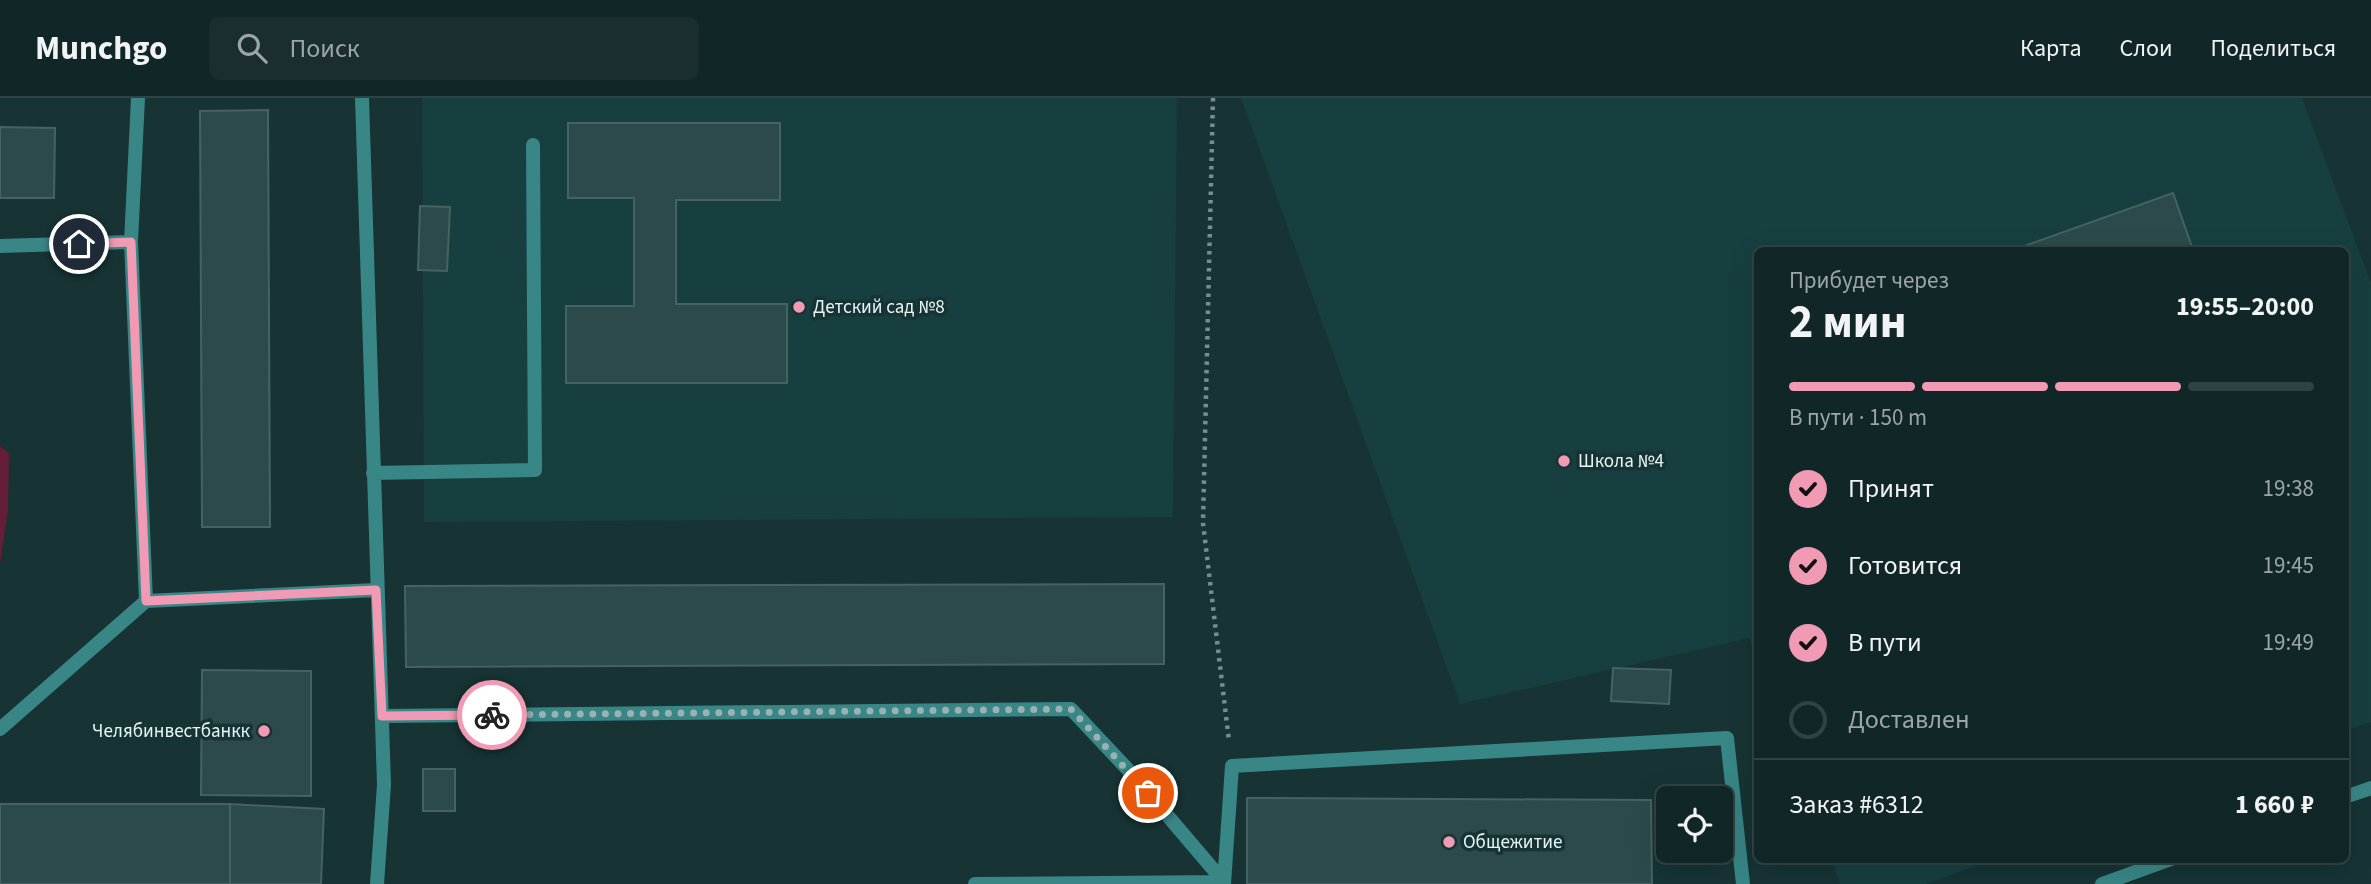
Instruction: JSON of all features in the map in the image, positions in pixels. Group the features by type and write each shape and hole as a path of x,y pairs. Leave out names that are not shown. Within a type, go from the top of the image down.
{"street":[{"path":"138,98 131,242 146,601"},
{"path":"362,98 384,785 377,884"},
{"path":"373,472 535,470 533,145"},
{"path":"0,246 131,242"},
{"path":"0,729 146,601 376,590"},
{"path":"382,716 1071,709 1133,775 1224,883"},
{"path":"1224,883 1232,766 1727,738 1743,884"},
{"path":"2349,796 2371,788"},
{"path":"2102,884 2160,863"},
{"path":"975,884 1224,883"}],"path":[{"path":"1213,98 1203,523 1232,766"}],"shaded area":[{"name":"Детский сад №8","path":"422,98 1177,98 1173,517 424,522"},
{"name":"Школа №4","path":"1241,98 2302,98 2371,283 2371,722 2349,730 2349,247 1754,247 1754,651 1749,638 1460,704"},
{"path":"0,446 9,453 8,510 0,564"},
{"path":"1832,863 1983,863 1926,884 1840,884"}],"building":[{"path":"268,110 270,527 202,527 200,111"},
{"path":"568,123 780,123 780,200 676,200 676,304 787,304 787,383 566,383 566,306 634,306 634,198 568,198"},
{"path":"0,127 55,128 54,198 0,198"},
{"path":"2173,193 2192,247 2021,247"},
{"path":"420,206 450,207 447,271 418,270"},
{"path":"1164,584 1164,664 406,667 405,586"},
{"path":"1613,668 1671,670 1669,704 1611,701"},
{"path":"202,670 311,671 311,796 201,795"},
{"path":"423,769 455,769 455,811 423,811"},
{"name":"Общежитие","path":"1247,798 1651,800 1652,884 1247,884"},
{"path":"0,804 230,804 230,884 0,884"},
{"path":"230,804 324,809 321,884 230,884"}],"way so far":[{"path":"492,715 1071,709 1148,793"}],"place":[{"name":"Детский сад №8","path":"799,307"},
{"name":"Школа №4","path":"1564,461"},
{"name":"Челябинвестбанкк","path":"264,731"},
{"name":"Общежитие","path":"1449,842"}],"route":[{"path":"79,244 131,242 146,601 376,590 382,716 492,715"}]}
